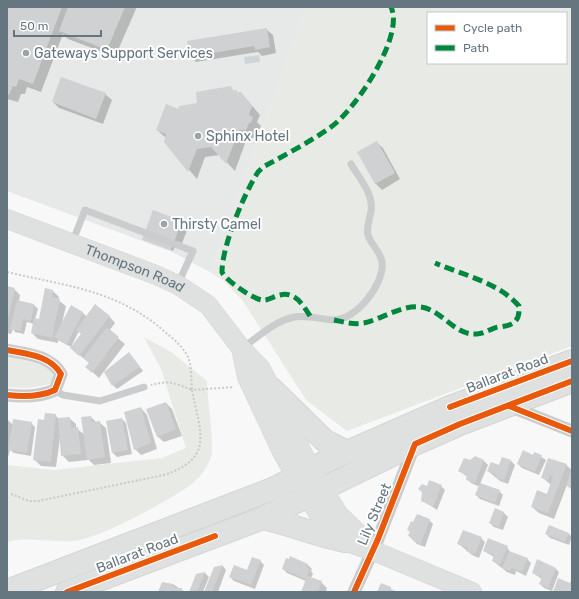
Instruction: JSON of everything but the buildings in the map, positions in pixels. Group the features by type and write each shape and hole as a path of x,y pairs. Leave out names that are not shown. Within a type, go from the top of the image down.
{"highway":[{"name":"Ballarat Road","path":"7,591 276,488 347,452 450,407 572,361"},
{"name":"Ballarat Road","path":"72,591 263,518 415,444 572,381"},
{"path":"272,389 325,441 347,452"},
{"path":"263,518 293,525 330,538 345,541"}],"main road":[{"name":"Thompson Road","path":"7,219 178,284 208,305 241,348 261,369 272,389 304,474"},
{"name":"Thompson Road","path":"241,348 247,377 283,454 304,474"},
{"path":"304,474 315,492 331,530 345,541 372,550 472,592"},
{"path":"315,492 363,538 372,550"}],"street":[{"path":"7,350 49,360 58,367 61,374 61,378 55,390 47,394 27,396 7,395"},
{"path":"509,406 572,431"},
{"name":"Lily Street","path":"354,592 415,444"}],"lane":[{"path":"241,348 281,322 304,316 334,320 344,319 354,314 364,305 374,288 381,272 382,264 381,256 368,233 372,211 368,193 351,164"},
{"path":"72,243 85,210 193,251 178,284"},
{"path":"55,390 63,395 100,401 144,387"}],"path":[{"path":"7,272 106,296 139,312 177,342 188,357 200,441 196,456 189,464 164,475 38,501 29,501 11,494"},
{"path":"144,387 165,381 174,382 192,390 234,387"}],"shaded area":[{"path":"7,7 307,7 210,272 172,252 7,191"},
{"path":"307,7 572,7 572,346 347,431 306,400 243,301 223,280 210,272"},
{"path":"259,55 260,62 245,64 244,57"},
{"path":"144,337 171,352 207,381 212,452 205,469 193,483 179,493 150,510 100,533 74,541 15,540 7,542 7,465 54,470 162,458 186,448 161,369"},
{"path":"7,356 45,366 52,370 54,378 50,384 29,388 7,387"}],"marked path":[{"path":"310,316 298,300 290,295 285,294 262,300 246,293 228,280 222,272 226,248 240,206 258,172 263,167 331,127 341,118 364,89 375,72 391,36 393,20 391,7"},
{"path":"334,320 360,324 406,308 420,307 435,312 461,331 477,334 509,325 517,319 519,306 501,291 480,280 435,263"}],"cycle path":[{"path":"7,350 30,354 44,359 51,363 61,374 55,390 31,396 7,395"},
{"path":"450,407 572,361"},
{"path":"354,592 378,539 415,444 460,424 572,381"},
{"path":"509,406 572,431"},
{"path":"67,592 215,536"}],"place":[{"name":"Gateways Support Services","path":"26,53"},
{"name":"Sphinx Hotel","path":"198,136"},
{"name":"Thirsty Camel","path":"164,224"}]}
